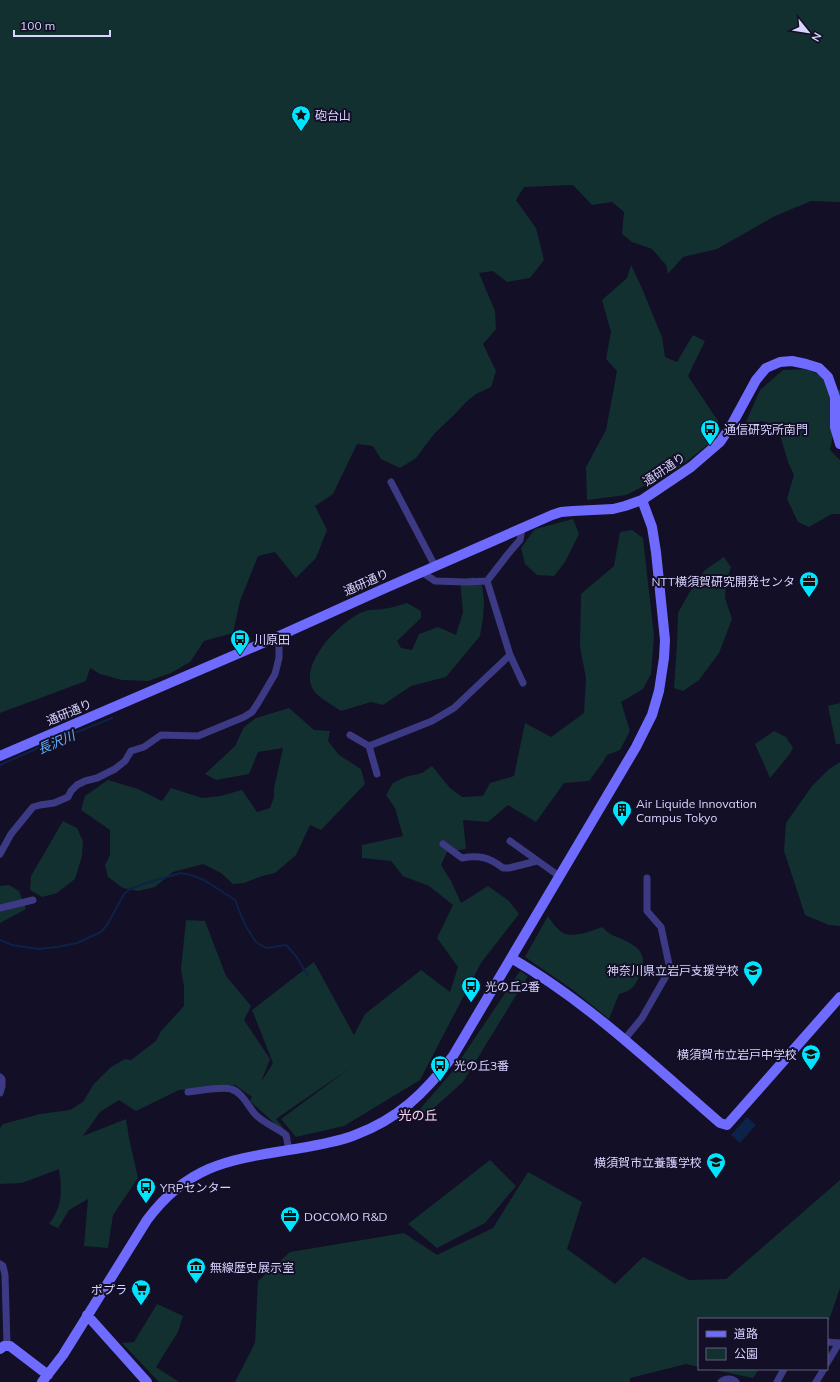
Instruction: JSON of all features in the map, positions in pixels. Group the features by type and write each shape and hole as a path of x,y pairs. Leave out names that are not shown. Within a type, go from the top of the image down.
{"street":[{"name":"通研通り","path":"0,756 279,636 435,566 561,512 613,509 642,500 691,467 720,442 731,426 756,380 766,368 780,362 792,361 806,364 819,368 828,376 836,396 835,427 840,444"},
{"path":"391,482 435,566"},
{"path":"0,1264 3,1266 5,1275 3,1347 45,1378 62,1355 147,1220 168,1194 192,1177 239,1158 322,1144 354,1136 394,1115 420,1095 439,1075 453,1056 640,740 652,715 659,691 665,640 652,527 642,500"},
{"path":"422,572 435,581 487,581 520,540 522,528"},
{"path":"487,581 510,655 523,683"},
{"path":"0,854 11,834 33,808 40,805 54,803 68,797 71,791 81,783 97,778 115,769 125,761 131,751 144,747 161,735 198,736 244,717 252,712 275,674 279,658 279,636"},
{"path":"368,746 432,721 454,708 510,655"},
{"path":"350,735 368,746 377,774"},
{"path":"510,841 559,876"},
{"path":"443,844 462,858 475,856 493,860 502,868 509,868 537,861"},
{"path":"624,1040 642,1018 670,969 660,926 647,911 646,878"},
{"path":"0,908 33,900"},
{"path":"511,958 533,970 562,990 624,1040 720,1123 727,1125 840,997"},
{"path":"0,1077 2,1079 2,1086 0,1093"},
{"path":"188,1092 225,1088 237,1092 262,1121 286,1135 289,1150"},
{"path":"87,1315 147,1382"},
{"path":"828,1342 839,1343 828,1361"},
{"path":"777,1382 783,1370"},
{"path":"816,1382 823,1370"},
{"path":"721,1382 723,1380 730,1379 736,1382"}],"green space":[{"path":"0,0 840,0 840,202 811,201 775,216 717,249 683,257 668,274 666,265 652,249 632,242 622,234 624,212 612,202 592,205 573,185 524,187 516,200 536,228 544,260 530,278 507,282 493,271 479,273 495,311 496,329 483,344 496,371 491,387 476,394 466,402 434,434 416,458 400,468 381,459 373,446 357,444 333,494 315,506 327,530 316,558 296,578 275,552 258,556 240,601 233,633 204,641 190,662 171,673 148,681 122,680 100,674 90,668 86,681 0,713"},
{"path":"631,265 662,337 665,357 677,362 693,335 705,341 688,376 718,421 720,435 676,470 626,495 587,500 586,467 606,430 617,371 606,359 611,332 602,300 627,278"},
{"path":"806,369 825,377 834,389 840,390 840,431 834,430 830,450 840,460 840,514 832,514 809,527 798,522 787,499 794,475 788,462 780,435 763,421 745,424 760,390 783,370"},
{"path":"573,519 579,534 565,562 554,576 537,575 525,564 521,548 535,529"},
{"path":"632,530 643,538 654,636 651,674 643,689 621,702 630,731 620,750 607,755 589,781 564,783 536,822 508,805 488,822 463,820 466,849 447,852 441,865 451,881 461,903 488,886 509,901 519,914 481,963 420,1080 344,1126 296,1137 281,1119 350,1068 276,1119 294,1141 250,1101 252,1097 235,1085 179,1090 136,1111 119,1100 100,1112 83,1136 126,1119 138,1178 113,1215 108,1248 84,1246 88,1199 69,1210 58,1228 49,1224 57,1211 59,1204 61,1184 59,1169 22,1183 0,1184 0,1128 3,1124 40,1114 70,1110 83,1102 93,1085 111,1067 125,1059 131,1060 156,1041 161,1031 184,1006 184,987 181,969 186,920 205,921 226,976 251,1006 244,1020 270,1059 261,1082 273,1063 252,1010 314,962 354,1035 365,1014 421,970 450,992 458,967 437,938 453,905 429,886 403,876 391,861 362,858 362,845 403,836 395,808 386,795 393,783 405,777 422,773 432,766 450,788 462,797 483,796 490,783 514,776 525,723 551,737 584,713 586,678 580,647 581,594 614,566 620,532"},
{"path":"724,557 731,567 726,583 725,598 732,619 719,653 699,680 683,691 674,688 678,613 689,593 705,570"},
{"path":"474,577 482,586 484,600 480,636 446,677 411,686 383,705 371,702 341,711 316,694 310,680 311,669 316,656 324,644 345,623 365,611 386,609 407,603 421,611 421,618 397,641 401,648 412,650 419,634 438,627 456,635 463,612 460,580"},
{"path":"840,703 840,744 836,744 828,706"},
{"path":"289,708 314,730 330,731 328,741 339,755 361,769 365,784 321,830 310,825 296,855 275,873 244,883 233,884 221,873 203,864 173,872 155,887 138,891 123,888 108,877 105,865 110,855 110,830 81,810 85,796 108,780 138,789 162,801 171,788 202,798 220,796 242,790 257,812 270,808 274,797 274,788 283,748 258,752 249,774 216,780 205,774 235,746 244,727 256,718"},
{"path":"774,731 786,737 793,748 770,778 755,744"},
{"path":"840,762 840,926 829,925 805,915 784,851 786,823 812,786 829,769"},
{"path":"63,821 77,828 83,841 82,856 75,879 57,893 42,897 30,890 31,876"},
{"path":"9,885 19,891 26,909 0,923 0,886"},
{"path":"548,916 558,929 565,934 579,934 602,927 612,935 631,944 642,954 642,966 637,981 626,992 619,994 609,1019 573,990 525,957"},
{"path":"520,971 528,976 463,1082 427,1114 420,1109 452,1072"},
{"path":"490,1160 516,1186 485,1223 437,1248 408,1224"},
{"path":"528,1172 582,1202 567,1249 615,1284 643,1257 689,1280 726,1279 840,1180 840,1288 828,1323 828,1318 698,1318 698,1367 686,1364 630,1378 630,1382 235,1382 255,1343 258,1281 290,1252 404,1233 437,1255 493,1228"},
{"path":"157,1304 183,1316 178,1332 156,1367 179,1382 159,1382 122,1343 134,1342"},
{"path":"715,1370 758,1370 753,1378"}],"water":[{"path":"747,1117 756,1125 740,1143 731,1135"}],"waterway":[{"name":"長沢川","path":"0,765 112,718"},
{"path":"0,940 12,945 38,949 77,943 101,932 107,925 124,894 130,889 181,873 204,880 235,900 245,925 256,942 266,948 286,945 296,956 308,976"}],"place":[{"name":"砲台山","path":"301,132"},
{"name":"通信研究所南門","path":"710,446"},
{"name":"NTT横須賀研究開発センタ","path":"809,598"},
{"name":"川原田","path":"240,656"},
{"name":"Air Liquide Innovation Campus Tokyo","path":"622,827"},
{"name":"神奈川県立岩戸支援学校","path":"753,987"},
{"name":"光の丘2番","path":"471,1003"},
{"name":"横須賀市立岩戸中学校","path":"811,1071"},
{"name":"光の丘3番","path":"440,1082"},
{"name":"横須賀市立養護学校","path":"716,1179"},
{"name":"YRPセンター","path":"146,1204"},
{"name":"DOCOMO R&D","path":"290,1233"},
{"name":"無線歴史展示室","path":"196,1284"},
{"name":"ポプラ","path":"141,1306"}],"district":[{"name":"光の丘","path":"418,1115"}]}
